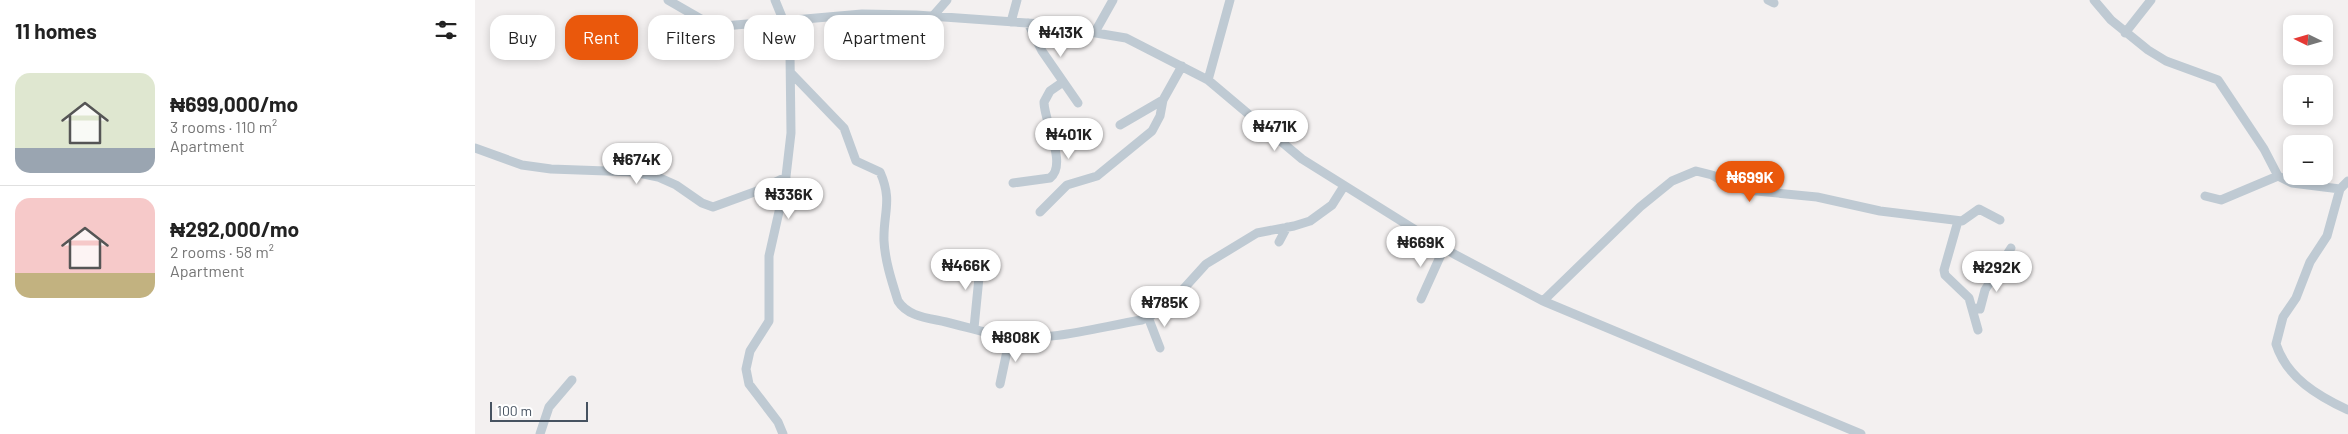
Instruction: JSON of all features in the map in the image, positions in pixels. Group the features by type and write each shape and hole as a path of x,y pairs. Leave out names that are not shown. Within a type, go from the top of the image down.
{"street":[{"path":"668,0 706,22 724,26 744,25"},
{"path":"775,0 782,15"},
{"path":"934,15 947,0"},
{"path":"1011,22 1017,0"},
{"path":"1095,32 1113,0"},
{"path":"1208,80 1230,0"},
{"path":"2094,0 2125,33 2148,50 2166,61 2218,80 2264,149 2278,176 2292,183 2340,189"},
{"path":"2125,33 2151,0"},
{"path":"852,15 897,15"},
{"path":"944,17 1028,23 1126,38 1208,80 1302,159 1444,248 1543,301 1861,434"},
{"path":"1028,23 1042,52 1078,103"},
{"path":"783,434 778,422 749,384 746,369 750,351 769,321 769,256 786,177 791,133 791,60"},
{"path":"1041,212 1067,185 1097,176 1144,139 1158,122 1163,100 1182,66"},
{"path":"791,73 844,128 856,162 880,172 887,193 884,238 885,254 898,302 902,307 925,317 1010,337 1051,335 1148,317 1177,296 1206,264 1257,233 1287,228 1310,221 1332,205 1344,186"},
{"path":"1013,183 1050,178 1055,174 1058,163 1044,102 1050,91 1063,82"},
{"path":"1120,125 1163,100"},
{"path":"475,148 522,165 551,169 634,172 658,177 676,185 702,203 713,206 757,191 786,177"},
{"path":"1543,301 1640,207 1672,181 1696,171 1712,175 1728,184 1746,190 1817,197 1880,211 1958,221 1968,219 1979,209 2000,220"},
{"path":"2205,196 2221,200 2278,176"},
{"path":"2348,181 2340,189 2327,236 2310,262 2296,298 2283,317 2276,344 2291,370 2306,387 2320,397 2348,410"},
{"path":"1958,221 1944,270 1949,279 1963,291 1974,308 1979,330"},
{"path":"1279,242 1287,228"},
{"path":"1421,299 1444,248"},
{"path":"1974,308 1980,309 1985,290 2011,248"},
{"path":"974,328 981,257"},
{"path":"1148,317 1160,348"},
{"path":"1000,384 1010,337"},
{"path":"540,434 549,406 572,380"}]}
